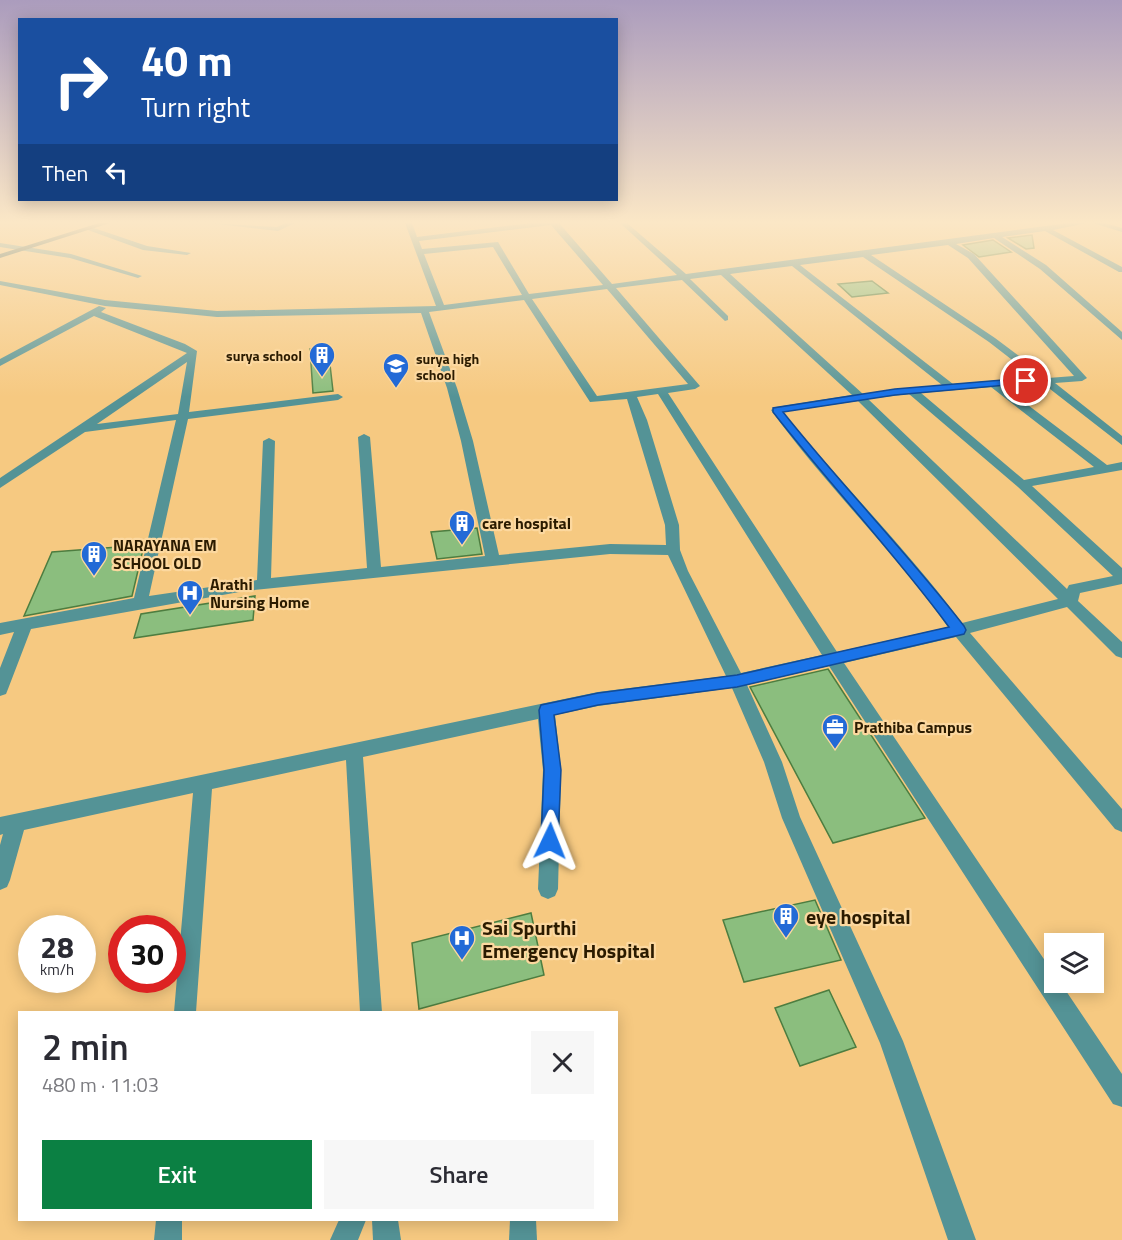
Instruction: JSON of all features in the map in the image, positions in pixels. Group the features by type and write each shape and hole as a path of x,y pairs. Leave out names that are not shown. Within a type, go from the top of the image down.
{"street":[{"path":"431,281 441,308"},
{"path":"517,281 594,400 695,386 605,281"},
{"path":"0,283 110,304 252,315 424,310 647,281"},
{"path":"688,281 725,318"},
{"path":"733,281 860,398 1122,652"},
{"path":"816,281 951,387"},
{"path":"904,281 992,340 1122,442"},
{"path":"994,281 1082,378 993,383 912,391 776,410 815,459 929,589 959,630 1122,824"},
{"path":"1059,281 1122,337"},
{"path":"0,363 110,304"},
{"path":"424,310 453,388 493,560"},
{"path":"94,313 182,346 194,353"},
{"path":"140,602 194,353"},
{"path":"0,484 194,353"},
{"path":"993,383 1104,470"},
{"path":"661,391 833,659 1122,1095"},
{"path":"912,391 1022,484 1122,577"},
{"path":"631,395 641,420 672,525 674,550 681,571 737,681 773,762 791,818 891,1041 962,1240"},
{"path":"81,429 338,397"},
{"path":"1102,426 1122,425"},
{"path":"364,437 374,572"},
{"path":"264,584 269,441"},
{"path":"1022,484 1122,466"},
{"path":"0,629 140,602 264,584 609,549 674,550"},
{"path":"1071,601 1074,589 1122,577"},
{"path":"0,880 8,824 598,699 737,681 959,630 1071,601"},
{"path":"0,689 25,624"},
{"path":"546,710 552,770 548,889"},
{"path":"354,751 371,1011"},
{"path":"185,1011 203,783"},
{"path":"168,1240 170,1221"},
{"path":"344,1240 353,1221"},
{"path":"385,1221 387,1240"},
{"path":"523,1240 524,1221"}],"building":[{"path":"872,281 888,293 852,297 838,284"},
{"path":"328,347 333,391 313,393 310,349"},
{"name":"care hospital","path":"477,528 482,554 437,559 431,532"},
{"name":"NARAYANA EM SCHOOL OLD","path":"144,545 132,596 24,616 52,552"},
{"path":"255,596 253,620 134,638 141,614"},
{"name":"Prathiba Campus","path":"828,669 925,818 833,843 750,687"},
{"name":"eye hospital","path":"815,900 841,960 744,982 723,920"},
{"path":"531,913 544,975 419,1009 412,943"},
{"path":"829,990 856,1047 800,1066 775,1008"}],"place":[{"name":"surya school","path":"322,378"},
{"name":"surya high school","path":"396,389"},
{"name":"care hospital","path":"462,546"},
{"name":"NARAYANA EM SCHOOL OLD","path":"94,577"},
{"name":"Arathi Nursing Home","path":"190,616"},
{"name":"Prathiba Campus","path":"835,750"},
{"name":"eye hospital","path":"786,939"},
{"name":"Sai Spurthi Emergency Hospital","path":"462,961"}],"route":[{"path":"550,841 552,770 546,710 598,699 737,681 959,630 929,589 815,459 776,410 895,392 1026,381"}]}
